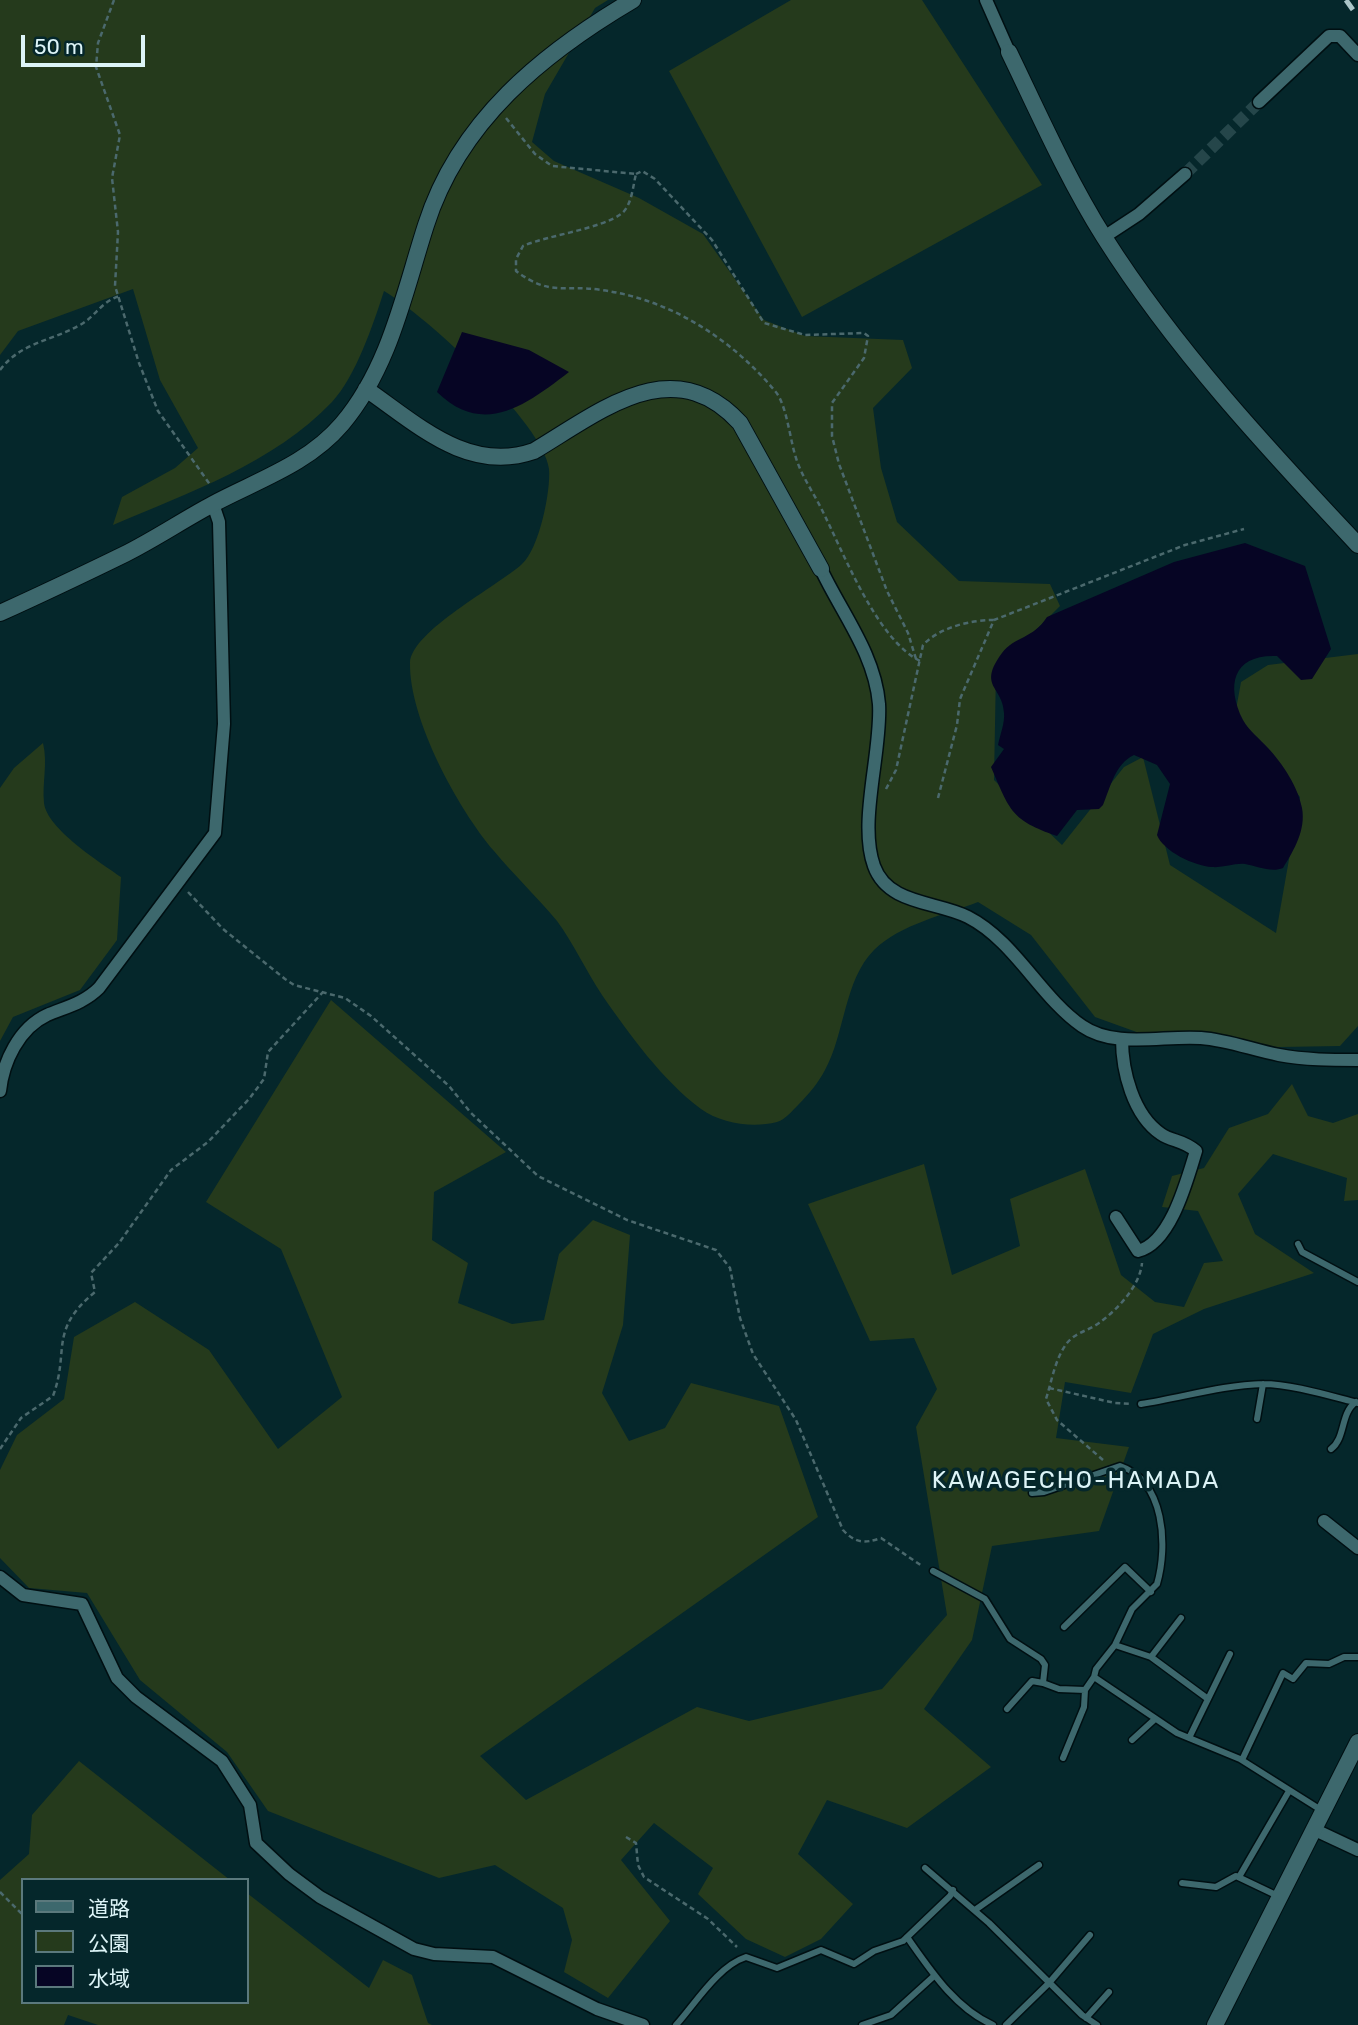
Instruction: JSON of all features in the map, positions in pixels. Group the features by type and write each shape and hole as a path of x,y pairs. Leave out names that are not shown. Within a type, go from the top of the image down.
{"street":[{"path":"0,613 126,553 308,455 341,425 366,389 388,347 437,196 468,143 495,106 520,79 552,53 633,0"},
{"path":"986,0 1072,180 1104,237 1156,313 1209,379 1358,545"},
{"path":"1259,102 1329,36 1340,36 1358,55"},
{"path":"1104,237 1139,214 1185,174"},
{"path":"366,389 445,443 487,458 521,456 534,451 648,390 688,388 724,407 740,423 871,664 879,700 880,725 869,848 878,876 885,885 899,895 968,918 994,938 1084,1028 1122,1039 1203,1038 1294,1058 1358,1060"},
{"path":"0,1091 9,1058 24,1033 44,1016 90,997 215,833 224,724 219,522 216,503"},
{"path":"1116,1217 1138,1251 1143,1250 1180,1207 1196,1151 1183,1141 1163,1136 1143,1118 1122,1066 1122,1039"},
{"path":"1324,1521 1358,1548"},
{"path":"0,1577 23,1595 82,1605 117,1678 136,1698 222,1761 250,1805 260,1849 320,1897 414,1949 434,1954 493,1957 597,2009 643,2025"},
{"path":"1221,2023 1279,1897 1358,1742"},
{"path":"1313,1829 1358,1850"}],"lane":[{"path":"1298,1244 1302,1252 1358,1282"},
{"path":"1257,1419 1263,1384"},
{"path":"1141,1404 1196,1396 1225,1387 1263,1384 1357,1402"},
{"path":"1331,1449 1337,1445 1347,1411 1357,1402"},
{"path":"1032,1493 1044,1492 1120,1466 1132,1472 1151,1493 1160,1514 1160,1575 1150,1592 1132,1609 1115,1645 1102,1659 1085,1690 1084,1707 1063,1758"},
{"path":"1064,1627 1125,1567 1150,1592"},
{"path":"933,1571 985,1599 1010,1639 1041,1659 1045,1665 1043,1684"},
{"path":"1151,1657 1181,1618"},
{"path":"1115,1645 1151,1657 1208,1699"},
{"path":"1189,1738 1230,1654"},
{"path":"1242,1760 1283,1673 1293,1679 1307,1663 1329,1664 1344,1657 1358,1657"},
{"path":"1094,1677 1155,1719 1189,1738 1242,1760 1323,1810"},
{"path":"1007,1709 1032,1681 1059,1689 1085,1690"},
{"path":"1132,1740 1155,1719"},
{"path":"1182,1883 1216,1887 1239,1877 1289,1791"},
{"path":"975,1910 1039,1865"},
{"path":"925,1868 975,1910 1086,2018 1097,2025"},
{"path":"1239,1877 1279,1897"},
{"path":"676,2025 727,1968 746,1957 777,1968 821,1950 854,1964 874,1951 907,1937 953,1890"},
{"path":"1006,2025 1049,1983 1090,1935"},
{"path":"907,1937 934,1976 969,2012 993,2025"},
{"path":"862,2025 891,2015 934,1976"},
{"path":"1086,2018 1110,1992"},
{"path":"890,2025 891,2015"}],"path":[{"path":"114,0 98,43 96,67 120,135 112,178 118,232 114,276 139,363 158,411 216,503"},
{"path":"495,106 535,154 552,166 636,174 642,171 655,179 712,240 764,323 805,335 864,333 868,336 864,358 832,403 832,436 839,464 887,591 918,660"},
{"path":"636,174 628,204 622,214 559,237 523,246 516,260 516,271 551,289 599,289 648,300 695,321 755,368 778,394 798,464 849,571 886,628 918,660"},
{"path":"0,370 20,349 83,324 105,300 119,296"},
{"path":"872,795 882,793 892,783 918,660 923,645 931,637 979,620 994,620 1185,545 1244,529"},
{"path":"937,798 957,725 960,699 994,620"},
{"path":"178,882 223,929 294,985 345,998 371,1016 449,1086 471,1113 538,1176 627,1220 716,1250 730,1268 740,1318 753,1354 796,1420 843,1530 853,1541 868,1543 881,1538 933,1571"},
{"path":"0,1449 21,1418 53,1396 63,1335 75,1311 95,1292 91,1273 119,1243 171,1170 208,1142 249,1100 264,1079 268,1052 323,992"},
{"path":"1111,1467 1057,1420 1046,1399 1058,1358 1069,1341 1079,1332 1097,1325 1124,1300 1141,1272 1143,1250"},
{"path":"1049,1388 1115,1403 1141,1404"},
{"path":"626,1837 636,1843 638,1865 645,1877 708,1919 746,1957"},
{"path":"0,1892 21,1913"}],"green space":[{"path":"0,0 608,0 595,8 545,94 532,142 554,161 639,198 703,234 764,320 805,336 903,340 912,368 873,408 881,468 897,522 959,581 1050,584 1060,606 996,670 994,780 1062,845 1124,767 1143,757 1170,865 1276,933 1300,797 1235,715 1241,682 1268,665 1358,654 1358,1026 1340,1046 1167,1043 1095,1017 1031,935 978,902 897,933 874,950 857,976 832,1056 825,1070 810,1092 786,1117 768,1124 748,1124 718,1118 701,1109 673,1085 647,1056 602,995 557,921 480,833 451,788 418,710 410,663 414,650 440,623 522,564 534,546 543,519 549,479 549,469 542,449 527,426 480,372 426,323 384,291 363,350 349,378 332,402 309,423 284,442 229,474 113,525 122,497 175,468 198,448 160,380 133,289 18,331 0,355"},
{"path":"791,0 922,0 1042,185 802,317 669,71"},
{"path":"43,743 44,803 47,813 54,824 76,845 121,877 117,940 80,990 13,1017 0,1041 0,788 14,768"},
{"path":"331,1000 506,1152 434,1192 432,1240 468,1263 458,1303 512,1324 544,1320 559,1254 593,1220 630,1235 623,1325 602,1393 629,1441 665,1428 691,1383 779,1406 818,1517 480,1756 526,1800 697,1707 749,1721 882,1689 947,1615 916,1427 937,1389 914,1338 870,1341 808,1204 924,1164 952,1275 1020,1246 1010,1199 1085,1169 1121,1275 1155,1302 1184,1307 1204,1263 1223,1261 1198,1211 1162,1207 1172,1176 1204,1168 1229,1128 1268,1114 1292,1084 1308,1116 1333,1123 1358,1114 1358,1200 1344,1201 1347,1178 1273,1154 1238,1194 1255,1234 1314,1273 1204,1309 1153,1334 1131,1393 1065,1382 1056,1438 1129,1447 1099,1531 992,1546 972,1640 924,1709 991,1767 907,1828 827,1800 798,1854 853,1904 821,1939 785,1957 746,1939 698,1894 713,1868 654,1823 621,1860 670,1921 608,1998 564,1972 572,1940 563,1908 495,1865 439,1878 268,1811 227,1752 140,1680 87,1593 29,1588 0,1558 0,1470 17,1435 64,1399 74,1337 135,1302 209,1350 278,1449 342,1397 281,1249 206,1202"},
{"path":"79,1761 227,1878 21,1878 21,2004 248,2004 248,1894 369,1988 383,1960 412,1975 428,2023 432,2025 98,2025 68,2015 64,2025 0,2025 0,1880 29,1854 32,1815"}],"water":[{"path":"462,332 529,350 569,372 521,405 488,414 472,413 454,406 437,392"},
{"path":"1245,543 1305,566 1331,649 1312,679 1301,680 1277,656 1251,660 1237,674 1235,683 1235,695 1243,720 1284,768 1300,800 1303,816 1301,832 1283,868 1269,869 1245,864 1205,866 1172,852 1157,835 1170,784 1157,765 1134,755 1118,770 1103,805 1099,809 1077,810 1057,836 1021,819 1008,804 991,767 1004,749 998,745 1004,721 1003,704 991,680 995,664 1002,653 1007,647 1036,630 1047,617 1174,562"}],"tunnel":[{"path":"1185,174 1259,102"}],"railway":[{"path":"1346,0 1358,17"}],"district":[{"name":"KAWAGECHO-HAMADA","path":"1076,1481"}]}
